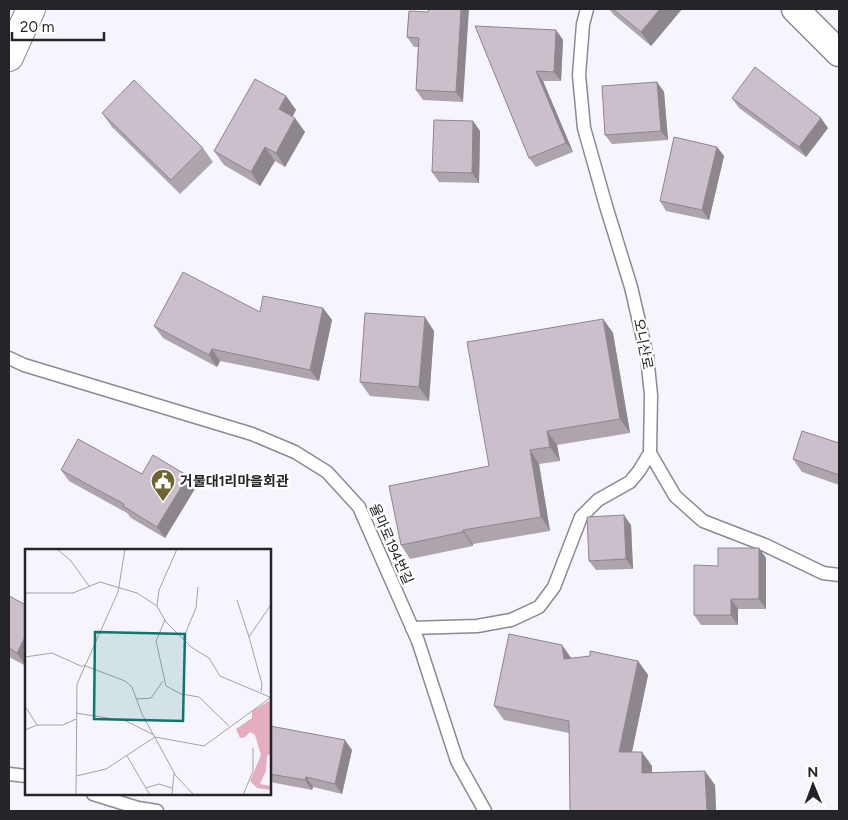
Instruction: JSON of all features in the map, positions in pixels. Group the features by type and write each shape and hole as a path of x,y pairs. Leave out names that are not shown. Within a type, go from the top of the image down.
{"street":[{"path":"9,57 31,9"},
{"path":"795,9 836,46"}],"lane":[{"name":"오니산로","path":"587,9 583,24 579,75 584,128 631,287 647,356 651,395 650,453"},
{"name":"율마로194번길","path":"9,358 24,365 252,434 295,452 327,472 359,507 418,641 457,761 485,811"},
{"path":"412,628 477,626 510,620 539,608 554,587 581,517 598,500 630,482 639,472 650,453 676,496 703,522 765,545 823,573 839,575"},
{"path":"9,774 25,776"},
{"path":"96,795 138,808 157,811"}],"building":[{"path":"429,9 461,9 456,92 416,90 419,38 407,37 409,11 428,12"},
{"path":"613,9 660,9 641,32"},
{"path":"475,26 556,30 554,72 536,71 566,143 529,158"},
{"path":"755,67 821,118 799,147 732,98"},
{"path":"255,79 286,96 279,109 295,118 276,153 265,147 251,172 214,151"},
{"path":"134,80 203,148 171,180 102,113"},
{"path":"657,82 661,131 605,135 602,86"},
{"path":"434,120 473,121 472,173 432,172"},
{"path":"674,137 717,147 702,210 660,201"},
{"path":"183,272 260,312 263,296 323,308 310,370 212,349 209,355 154,326"},
{"path":"365,313 425,317 419,387 360,382"},
{"path":"603,319 620,419 547,431 550,447 530,450 541,517 463,530 463,532 401,545 389,486 489,466 467,342"},
{"path":"802,431 839,443 839,475 793,459"},
{"path":"78,439 142,474 153,455 188,476 157,527 123,506 124,504 61,470"},
{"path":"624,515 626,559 589,561 587,517"},
{"path":"718,548 759,548 759,599 731,599 731,615 694,615 694,565 718,566"},
{"path":"9,596 25,604 25,637 17,653 9,648"},
{"path":"509,634 562,645 564,659 590,656 590,651 638,661 619,752 642,752 642,773 705,771 707,811 570,811 569,721 494,706"},
{"path":"271,726 345,740 335,784 306,777 305,780 271,774"}],"place":[{"name":"거물대1리마을회관","path":"163,502"}]}
